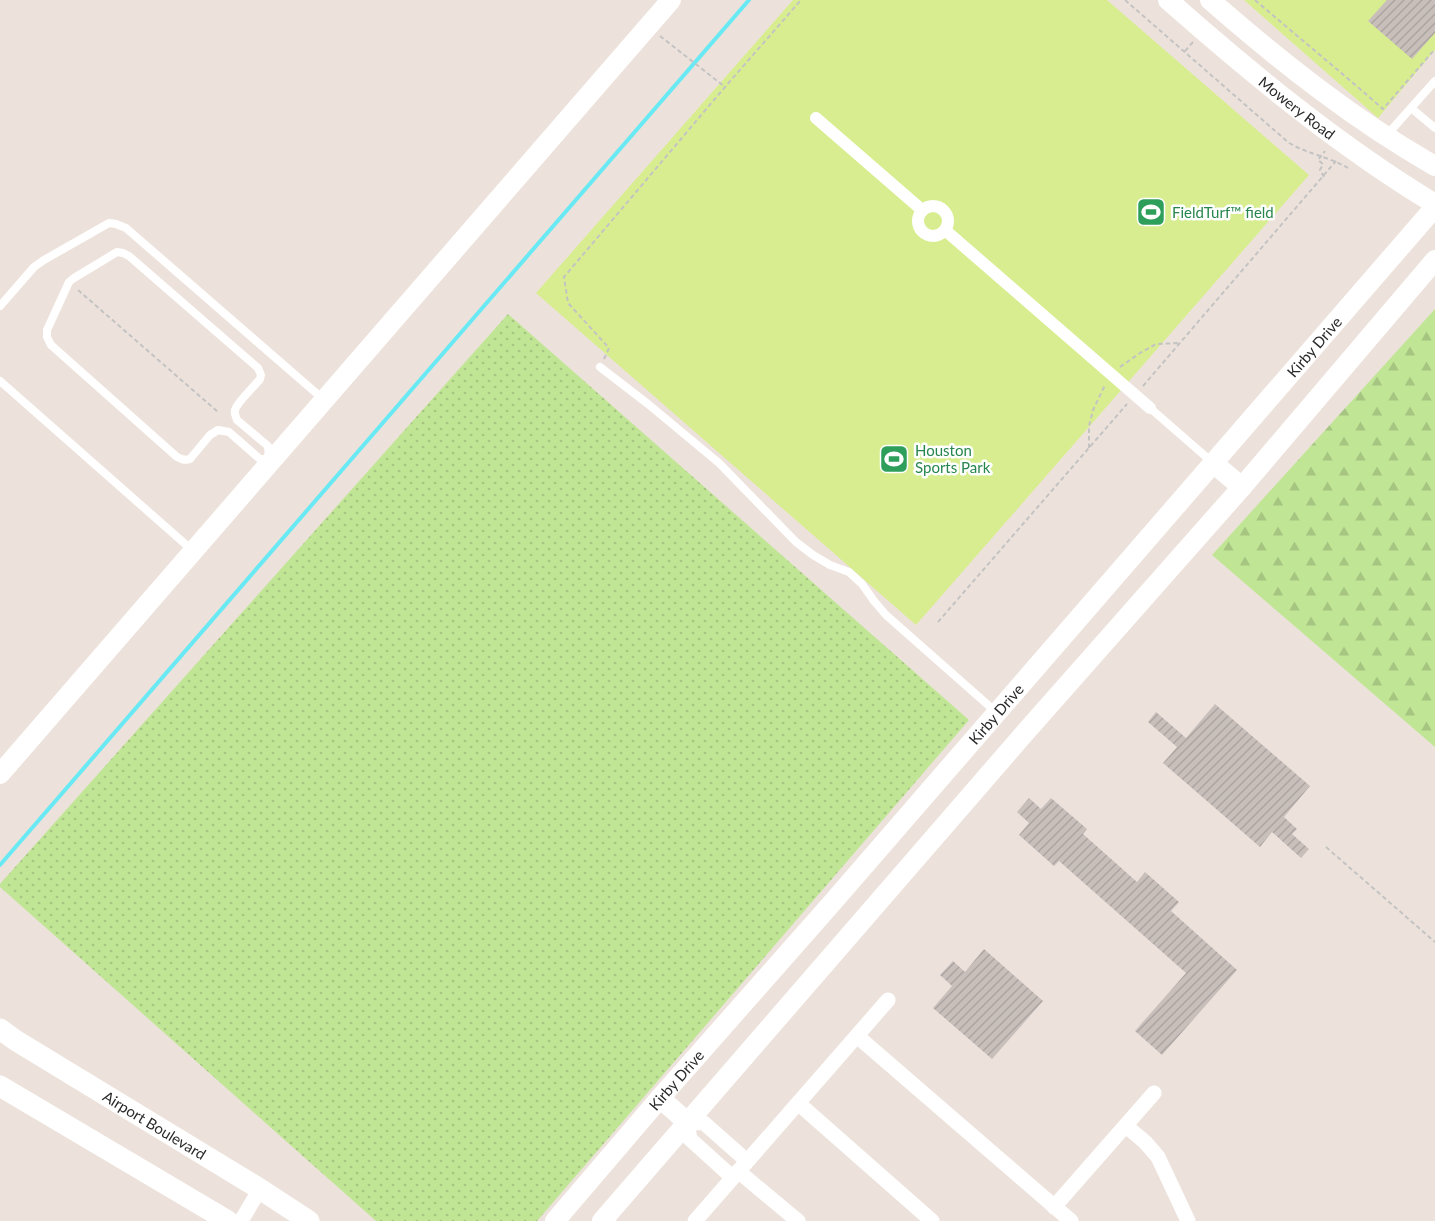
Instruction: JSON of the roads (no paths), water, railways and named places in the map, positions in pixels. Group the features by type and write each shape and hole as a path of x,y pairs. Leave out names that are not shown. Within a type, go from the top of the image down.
{"main road":[{"name":"Airport Boulevard","path":"0,1029 309,1221"},
{"path":"0,1086 228,1221"}],"street":[{"path":"0,774 270,459 324,400 671,0"},
{"name":"Mowery Road","path":"1168,0 1242,64 1304,113 1361,166 1435,205"},
{"name":"Mowery Road","path":"1210,0 1310,83 1386,136 1435,166"},
{"path":"816,118 922,210"},
{"path":"1361,166 1386,136"},
{"path":"931,205 941,208 947,216 947,226 941,234 932,236 923,232 918,223 922,210 931,205"},
{"name":"Kirby Drive","path":"555,1221 1435,205"},
{"path":"945,230 1150,408"},
{"path":"602,1221 1023,735 1242,487 1435,260"},
{"path":"1213,462 1242,487"},
{"path":"997,712 1023,735"},
{"path":"832,903 858,925"},
{"path":"695,1221 888,1000"},
{"path":"857,1036 1071,1221"},
{"path":"1054,1207 1154,1093"},
{"path":"660,1098 687,1122 704,1123 739,1170"},
{"path":"798,1103 932,1221"},
{"path":"687,1122 690,1139 739,1170 798,1221"},
{"path":"1126,1125 1158,1157 1188,1221"},
{"path":"241,1221 260,1189"}],"lane":[{"path":"1386,136 1435,81"},
{"path":"1411,108 1435,128"},
{"path":"0,306 34,267 109,223 116,224 126,228 324,400"},
{"path":"117,252 123,253 241,353 258,369 261,375 260,380 235,410 235,414 237,420 268,446 270,459 261,460 230,432 218,430 210,435 190,459 177,457 51,345 47,337 47,330 69,282 117,252"},
{"path":"600,367 718,463 796,542 830,565 849,572 862,584 886,615 997,712"},
{"path":"0,381 193,551"},
{"path":"1150,408 1213,462"}],"waterway":[{"path":"0,865 749,0"}],"place":[{"name":"FieldTurf™ field","path":"1151,212"},
{"name":"Houston Sports Park","path":"894,459"}]}
